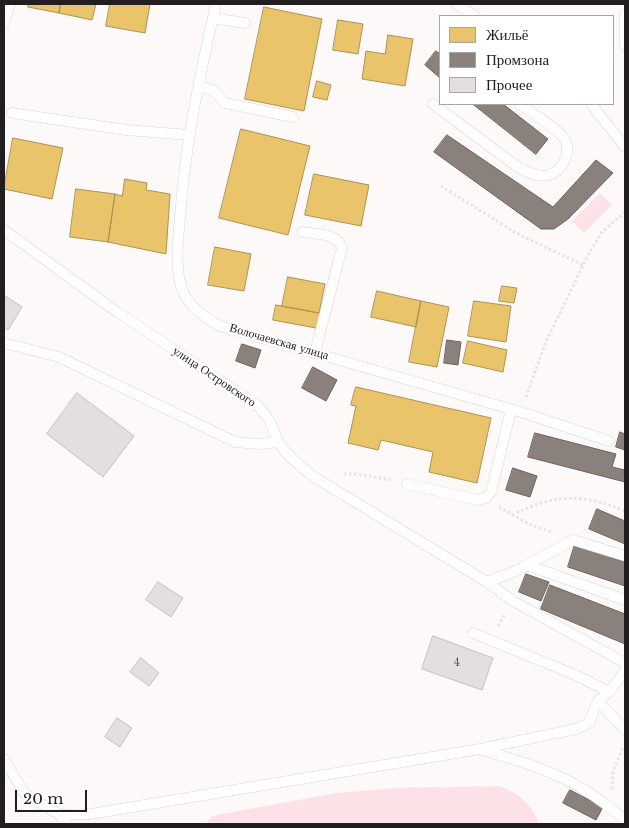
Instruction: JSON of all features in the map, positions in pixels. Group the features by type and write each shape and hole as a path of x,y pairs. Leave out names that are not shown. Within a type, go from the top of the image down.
{"lane":[{"path":"4,24 10,4"},
{"name":"Волочаевская улица","path":"216,4 189,135 184,170 178,248 181,285 188,300 200,314 220,326 516,411 609,441"},
{"path":"456,4 473,15"},
{"path":"625,15 625,46"},
{"path":"213,18 246,23"},
{"path":"199,86 213,90 225,103 294,117"},
{"path":"433,104 519,168 530,173 548,175 557,170 566,160 567,148 564,138 521,105"},
{"path":"592,105 625,147"},
{"path":"12,113 126,130 189,135"},
{"name":"улица Островского","path":"4,230 117,312 257,405 272,422 278,442 300,466 314,477 514,600 625,663"},
{"path":"302,232 334,238 339,241 342,248 315,352"},
{"path":"4,343 59,357 236,442 259,444 278,442"},
{"path":"408,484 479,500 487,497 491,492 516,411"},
{"path":"487,582 527,565 573,540 625,556"},
{"path":"527,565 625,600"},
{"path":"473,633 580,677 610,692"},
{"path":"60,815 91,814 480,749 576,729 589,723 598,701 610,692 625,671"},
{"path":"598,701 625,730"},
{"path":"480,749 532,764 557,775 596,797 623,818"},
{"path":"4,759 24,793 60,815 66,824"}],"path":[{"path":"441,186 516,233 583,265"},
{"path":"516,411 583,265 602,232 625,212"},
{"path":"314,477 356,474 408,484"},
{"path":"487,497 512,515 531,525 573,540"},
{"path":"512,515 529,507 548,502 584,498 625,511"},
{"path":"623,818 612,782 616,763 625,742"}],"shaded area":[{"path":"600,193 612,205 584,233 572,221"},
{"path":"500,786 524,800 533,811 539,824 208,824 207,822 212,816 336,793 396,788"}],"building: Жильё":[{"path":"29,4 61,4 59,13 28,7"},
{"path":"61,4 96,4 92,20 59,13"},
{"path":"110,4 150,4 145,33 106,26"},
{"path":"264,7 322,19 304,111 245,99"},
{"path":"338,20 363,24 358,54 333,50"},
{"path":"388,35 413,39 405,86 362,79 366,51 385,54"},
{"path":"317,81 331,85 327,100 313,97"},
{"path":"241,129 310,146 288,235 219,218"},
{"path":"13,138 63,148 52,199 4,189"},
{"path":"314,174 369,185 361,226 305,215"},
{"path":"125,179 147,183 146,190 170,194 166,254 108,242 115,194 122,196"},
{"path":"76,189 115,194 108,242 70,237"},
{"path":"215,247 251,254 244,291 208,285"},
{"path":"288,277 325,284 319,313 282,306"},
{"path":"502,286 517,288 514,303 499,301"},
{"path":"377,291 421,301 416,327 371,317"},
{"path":"421,301 449,307 437,367 409,362"},
{"path":"474,301 511,306 506,342 468,336"},
{"path":"276,305 324,314 321,329 273,320"},
{"path":"468,341 507,350 503,372 463,363"},
{"path":"356,387 491,418 477,483 429,472 433,452 381,440 378,450 348,443 356,406 351,405"}],"building: Промзона":[{"path":"436,51 439,53 439,77 425,65"},
{"path":"474,105 504,105 548,139 536,154"},
{"path":"447,135 553,207 596,160 613,173 568,219 554,229 541,229 434,152"},
{"path":"447,340 461,342 458,365 444,363"},
{"path":"242,344 261,350 255,368 236,361"},
{"path":"313,367 337,380 326,401 302,388"},
{"path":"620,432 625,434 625,450 616,447"},
{"path":"535,433 616,454 612,467 625,470 625,482 528,457"},
{"path":"513,468 537,476 530,497 506,490"},
{"path":"597,509 625,521 625,544 589,529"},
{"path":"575,544 625,562 625,586 568,567"},
{"path":"526,574 549,582 541,601 519,592"},
{"path":"550,585 625,614 625,644 541,609"},
{"path":"570,790 603,807 596,820 563,803"}],"building: Прочее":[{"path":"4,295 22,307 8,330 4,327"},
{"path":"77,393 134,436 103,477 47,434"},
{"path":"158,582 183,598 171,617 146,600"},
{"path":"433,636 493,658 482,690 422,669"},
{"path":"141,658 159,673 149,686 130,672"},
{"path":"117,718 132,728 120,747 105,737"}]}
